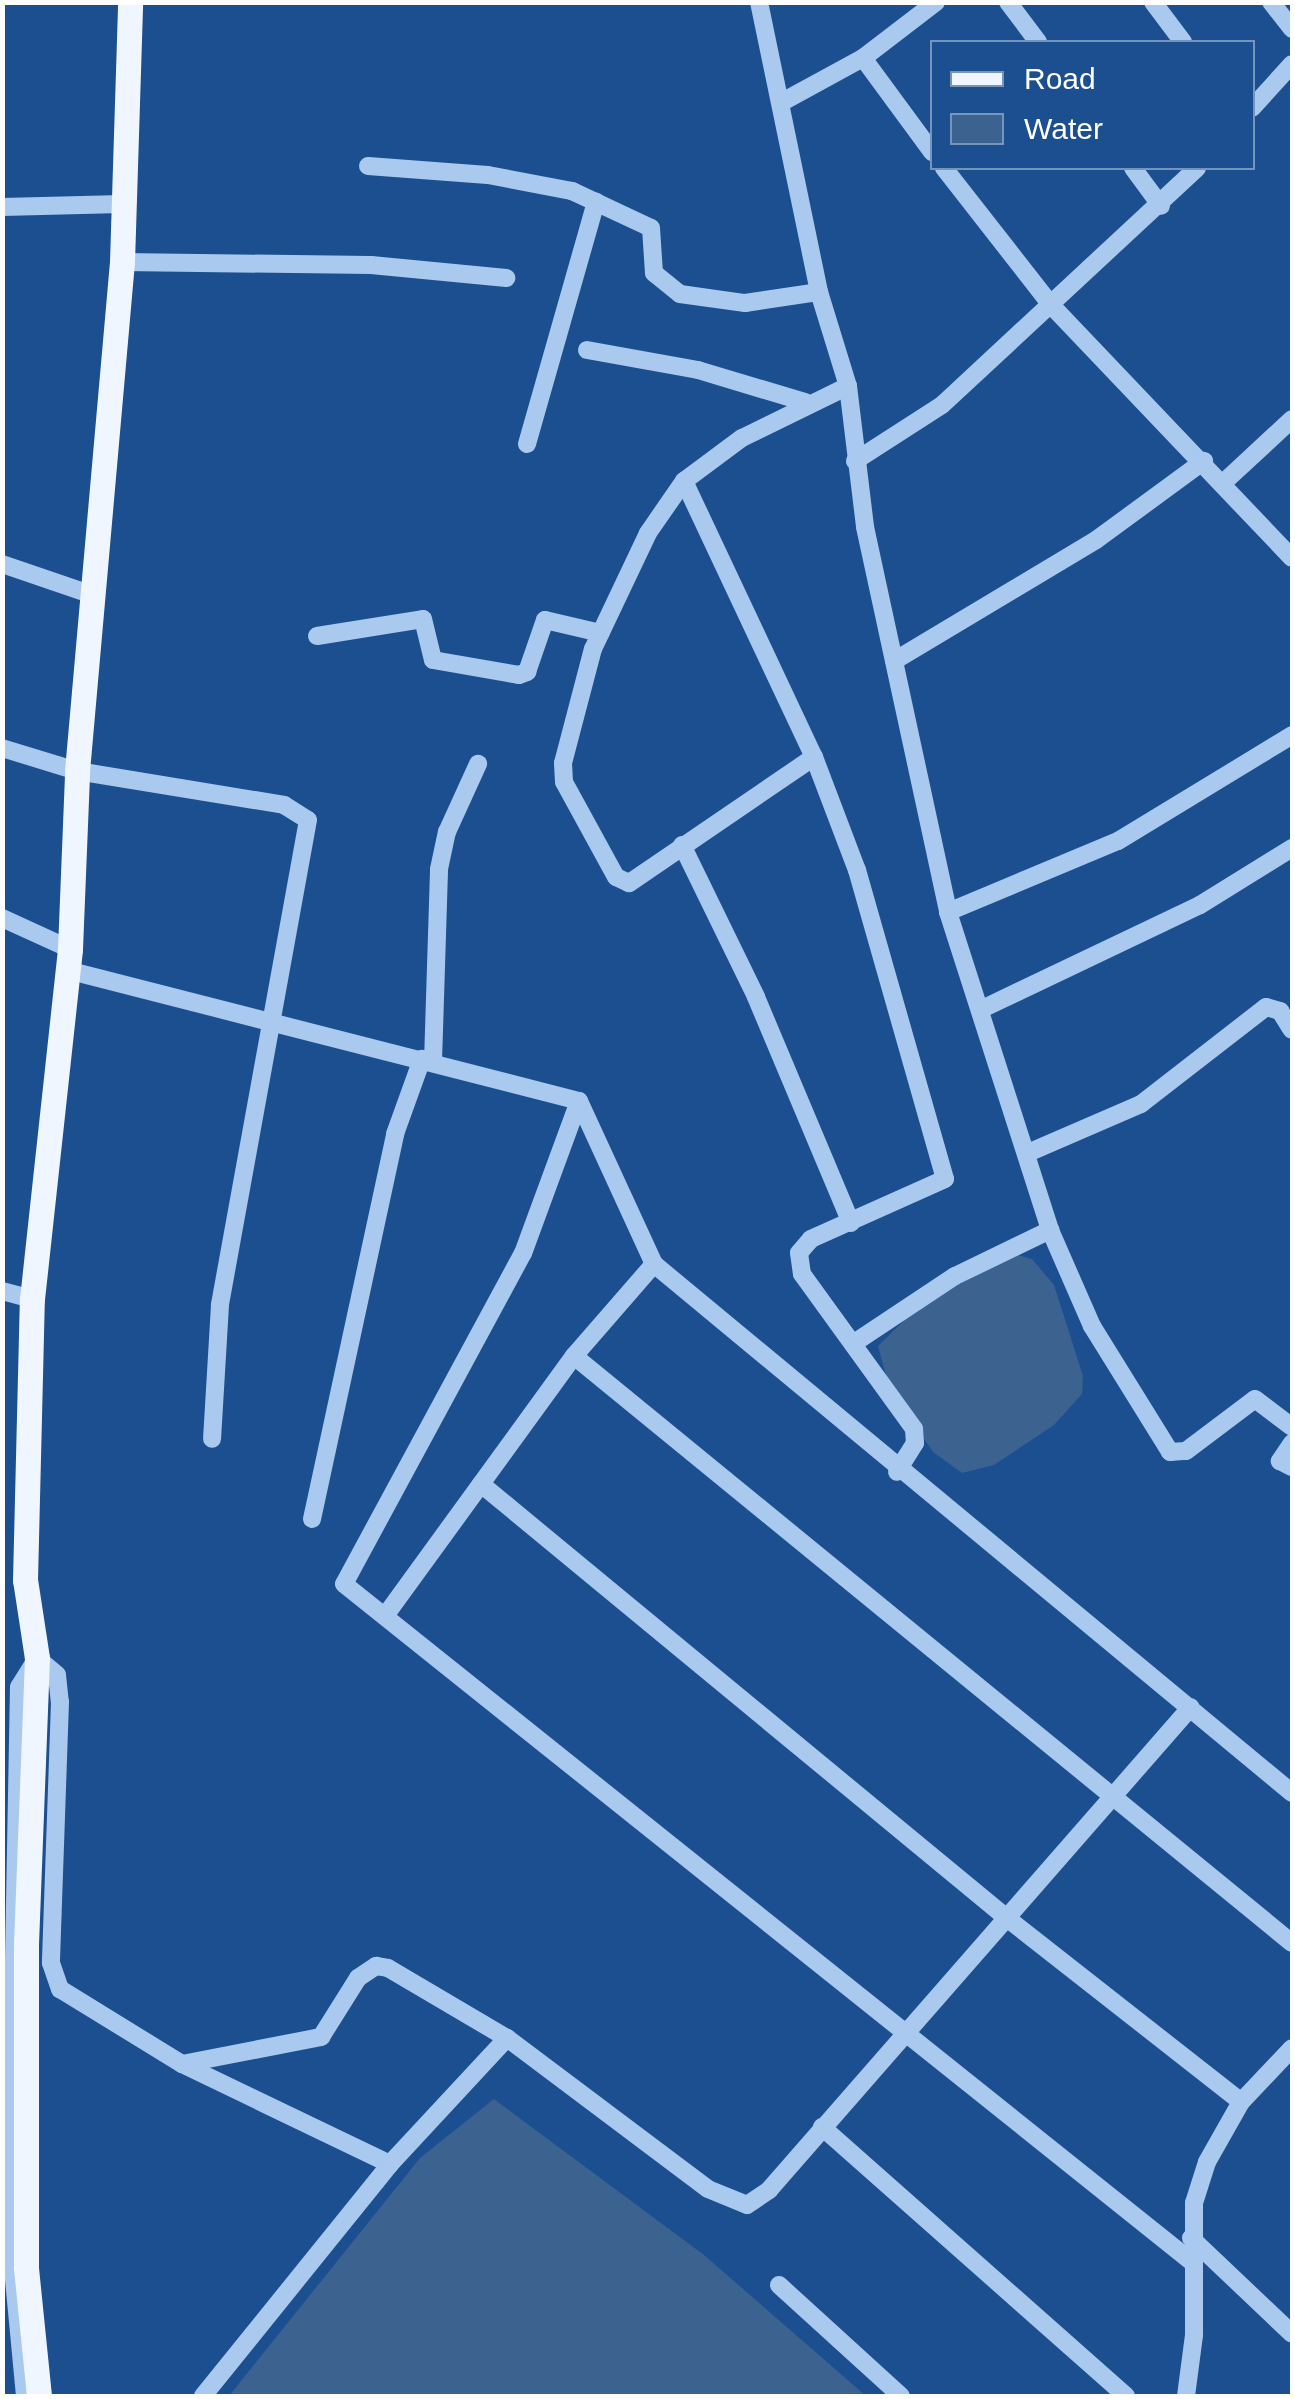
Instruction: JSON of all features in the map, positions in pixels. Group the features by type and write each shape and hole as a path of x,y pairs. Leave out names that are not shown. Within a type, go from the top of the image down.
{"main road":[{"path":"39,2396 26,2248 37,1658 25,1580 32,1299 68,960 77,771 96,596 122,262 130,2"}],"street":[{"path":"759,2 784,101 819,292 848,386 855,461 948,912 984,1008 1030,1152 1050,1230 1092,1326 1170,1452 1186,1451 1255,1398 1292,1428"},
{"path":"784,101 863,58 936,2"},
{"path":"1008,2 1036,40"},
{"path":"1153,2 1182,40"},
{"path":"1271,2 1292,28"},
{"path":"863,58 930,149"},
{"path":"1255,105 1292,64"},
{"path":"368,166 534,181 596,202 652,228 654,273 680,294 745,303 819,292"},
{"path":"946,170 1051,305 1204,461 1292,558"},
{"path":"1134,170 1161,206"},
{"path":"855,461 942,405 1161,206 1195,170"},
{"path":"527,444 596,202"},
{"path":"2,207 122,204"},
{"path":"122,262 371,265 506,278"},
{"path":"587,350 698,370 805,402"},
{"path":"814,758 634,880 620,880 564,782 574,711 600,633 648,533 684,481 805,402 848,386"},
{"path":"1224,483 1292,419"},
{"path":"894,661 1096,540 1204,461"},
{"path":"684,481 814,758 857,870 945,1179 810,1239 798,1263 914,1429 915,1444 897,1472"},
{"path":"2,564 96,596"},
{"path":"317,636 423,619 433,660 519,676 526,672 545,620 600,633"},
{"path":"948,912 1118,841 1292,735"},
{"path":"2,748 77,771 302,812 309,837 268,1025 220,1305 212,1439"},
{"path":"312,1519 396,1134 428,1060 441,858 478,764"},
{"path":"682,845 756,996 851,1223"},
{"path":"984,1008 1200,905 1292,848"},
{"path":"2,918 68,960 268,1025 428,1060 579,1101"},
{"path":"1030,1152 1141,1104 1266,1007 1280,1011 1292,1030"},
{"path":"579,1101 654,1264 897,1472 1191,1707 1292,1793"},
{"path":"579,1101 524,1253 344,1584 775,1922 906,2035 1191,2261"},
{"path":"854,1343 955,1276 1050,1230"},
{"path":"385,1616 574,1356 654,1264"},
{"path":"2,1291 32,1299"},
{"path":"574,1356 1292,1944"},
{"path":"1292,1443 1280,1459 1292,1468"},
{"path":"481,1484 1008,1919 1241,2102"},
{"path":"25,2396 10,2187 18,1687 37,1658 57,1675 60,1702 53,1978 70,1998 182,2064 390,2164"},
{"path":"182,2064 320,2038 358,1978 376,1966 408,1977 508,2038 736,2204 747,2205 769,2190 1008,1919 1111,1792 1191,1707"},
{"path":"203,2396 390,2164 508,2038"},
{"path":"1186,2396 1194,2336 1191,2238 1207,2162 1241,2102 1290,2054"},
{"path":"822,2127 1126,2396"},
{"path":"1191,2238 1292,2334"},
{"path":"780,2284 901,2396"}],"water":[{"path":"1013,1254 1032,1259 1054,1285 1083,1376 1082,1394 1054,1425 994,1465 962,1473 933,1452 889,1387 878,1346 922,1303"},
{"path":"494,2099 704,2255 866,2396 229,2396 420,2158"}]}
